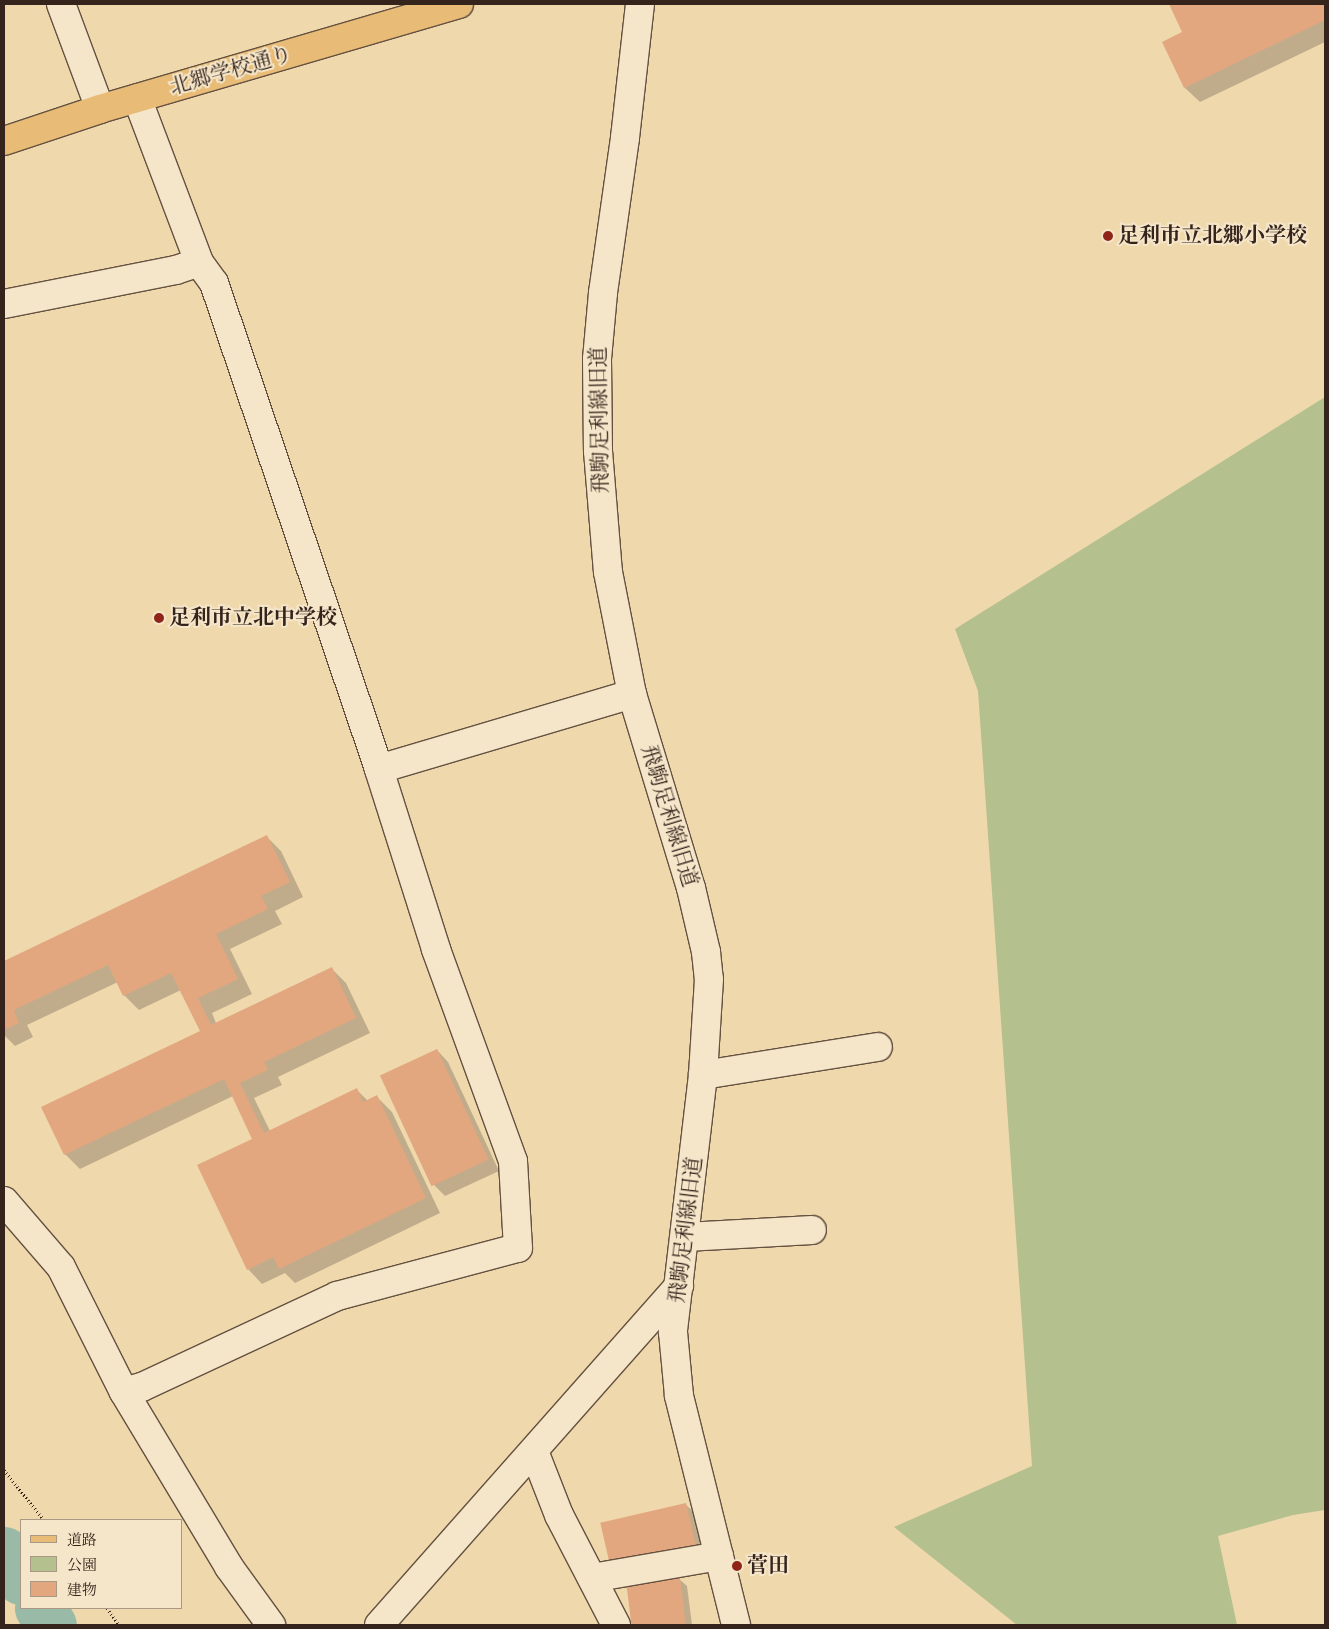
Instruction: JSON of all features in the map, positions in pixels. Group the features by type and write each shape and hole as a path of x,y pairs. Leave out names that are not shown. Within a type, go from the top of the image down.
{"main road":[{"name":"北郷学校通り","path":"4,141 100,109 459,4"}],"street":[{"path":"61,4 100,109"},
{"name":"飛駒足利線旧道","path":"640,4 597,369 598,451 608,572 632,694 701,923 709,979 703,1075 686,1237 673,1332 679,1396 736,1625"},
{"path":"124,1392 150,1383 337,1296 518,1248 512,1161 436,949 379,769 214,284 199,262 137,98"},
{"path":"4,304 176,270 199,262"},
{"path":"379,769 632,694"},
{"path":"703,1075 878,1047"},
{"path":"4,1201 61,1267 124,1392 230,1568 271,1625"},
{"path":"686,1237 812,1230"},
{"path":"379,1625 444,1548 534,1451 679,1286"},
{"path":"534,1451 560,1516 616,1625"},
{"path":"592,1578 719,1556"}],"path":[{"path":"4,1470 43,1519"},
{"path":"108,1609 119,1625"}],"green space":[{"path":"1325,397 1325,1510 1293,1515 1218,1536 1237,1625 1017,1625 894,1527 1032,1466 978,691 955,629"}],"building":[{"path":"1169,4 1325,4 1325,20 1184,88 1162,42 1182,32"},
{"path":"267,835 290,882 261,896 268,909 216,934 238,979 198,998 211,1025 332,967 356,1018 264,1062 268,1070 240,1083 264,1133 357,1088 363,1102 377,1095 426,1198 279,1269 273,1257 247,1270 197,1165 252,1139 224,1079 64,1155 41,1107 200,1031 171,973 123,996 108,965 14,1010 19,1023 4,1030 4,961"},
{"path":"437,1049 489,1160 431,1186 380,1076"},
{"path":"686,1503 696,1547 610,1567 600,1523"},
{"path":"680,1578 686,1624 631,1625 626,1585"}],"waterway":[{"path":"4,1552 20,1577"},
{"path":"41,1609 51,1625"}],"place":[{"name":"足利市立北郷小学校","path":"1108,236"},
{"name":"足利市立北中学校","path":"159,618"},
{"name":"菅田","path":"737,1566"}]}
